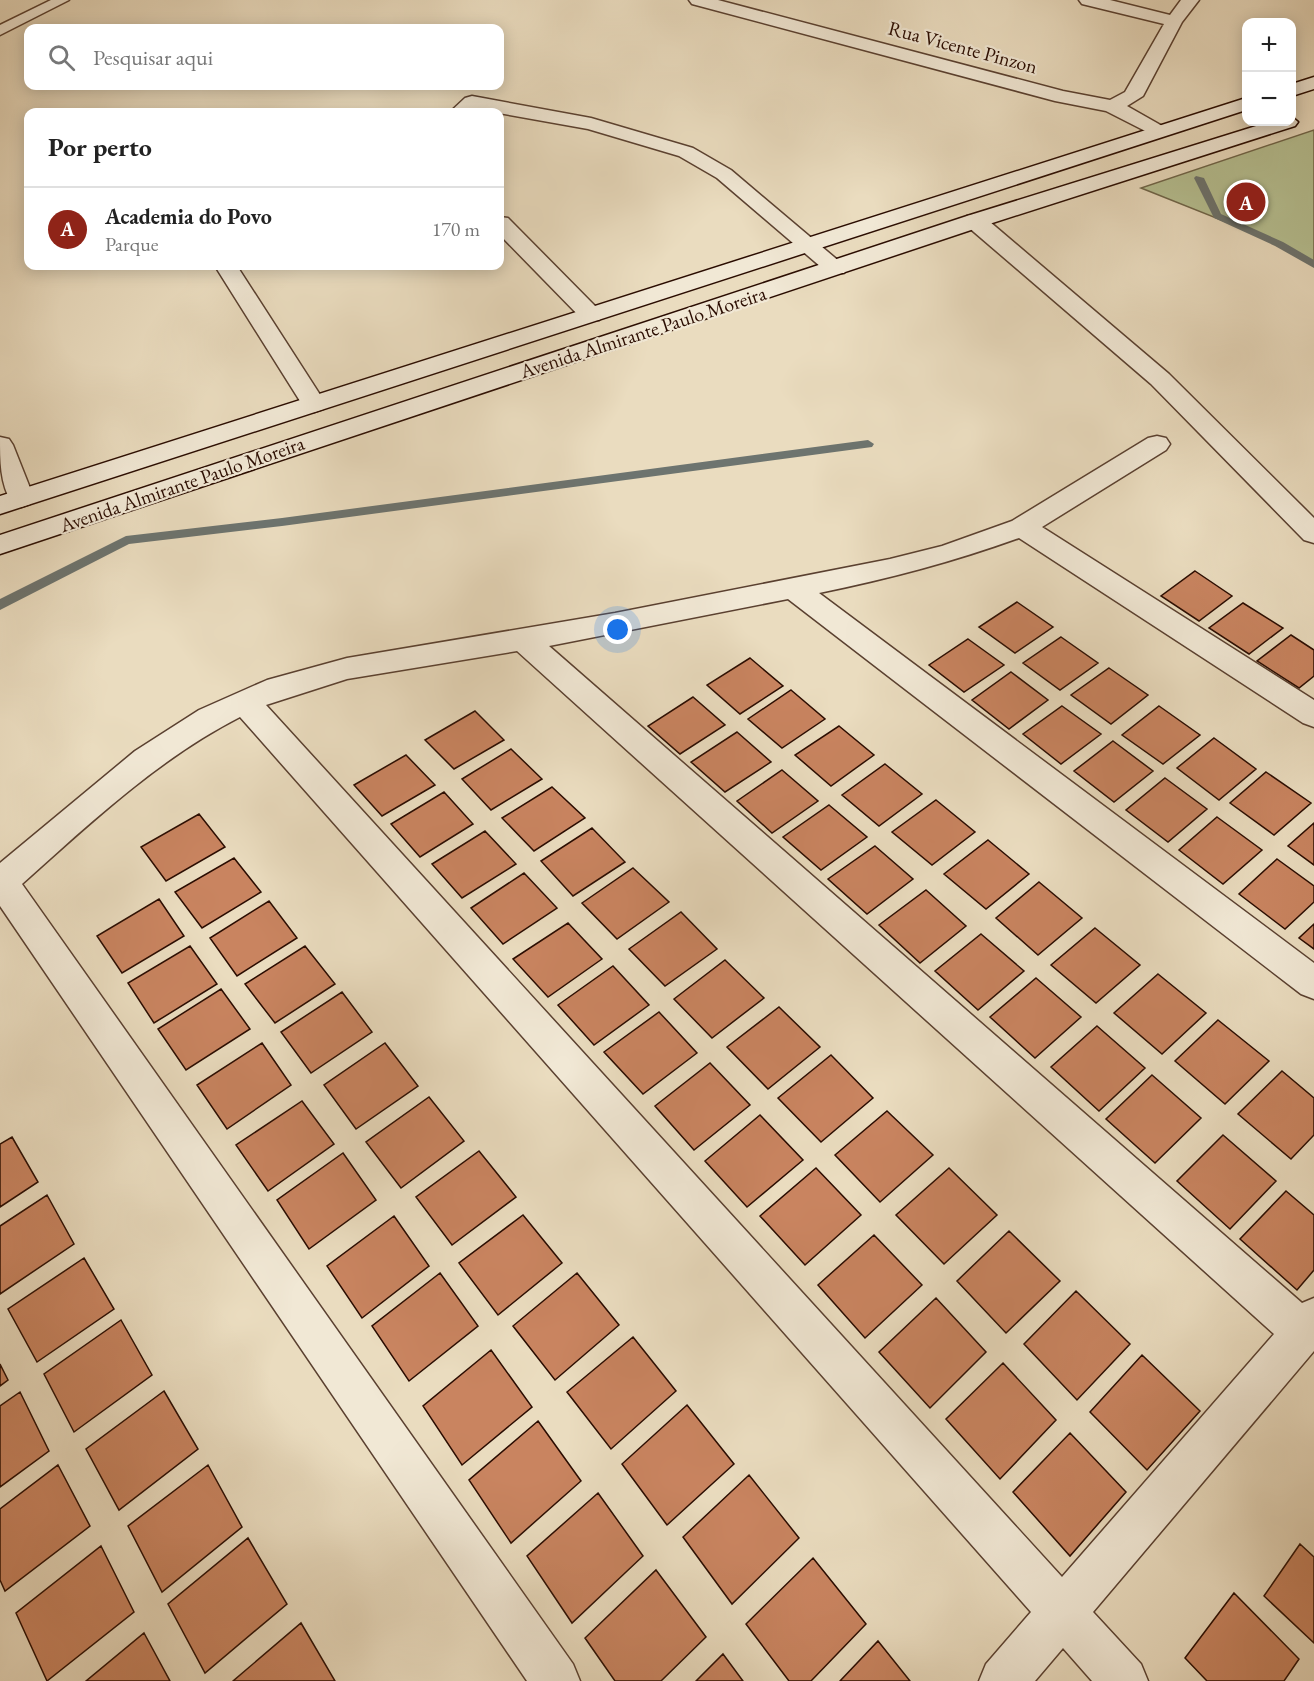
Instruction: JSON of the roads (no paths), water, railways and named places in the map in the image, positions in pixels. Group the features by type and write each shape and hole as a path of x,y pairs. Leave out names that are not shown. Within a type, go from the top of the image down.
{"street":[{"name":"Rua Vicente Pinzon","path":"698,0 1062,97 1112,106 1157,131"},
{"path":"1088,0 1174,21"},
{"path":"1112,106 1123,103 1139,89 1174,21 1190,0"},
{"path":"1296,89 1314,84"},
{"path":"464,108 472,102 591,124 679,149 724,174 836,268"},
{"name":"Avenida Almirante Paulo Moreira","path":"10,501 1242,105"},
{"name":"Avenida Almirante Paulo Moreira","path":"0,546 975,221 1275,126"},
{"path":"975,221 1160,378 1314,534"},
{"path":"504,227 591,315"},
{"path":"229,270 314,404"},
{"path":"556,1681 1,883 109,788 183,734 244,701 313,676 405,657 523,640 793,588 900,567 950,553 1022,527 1157,444"},
{"path":"0,445 10,501"},
{"path":"1022,527 1314,715"},
{"path":"793,588 1314,983"},
{"path":"523,640 1308,1325 1003,1681"},
{"path":"244,701 1124,1681"}],"lane":[{"path":"0,31 62,0"}],"waterway":[{"path":"1199,178 1217,216 1279,244 1314,265"},
{"path":"0,605 126,540 282,522 868,444"}],"place":[{"name":"Academia do Povo","path":"1246,202"}]}
